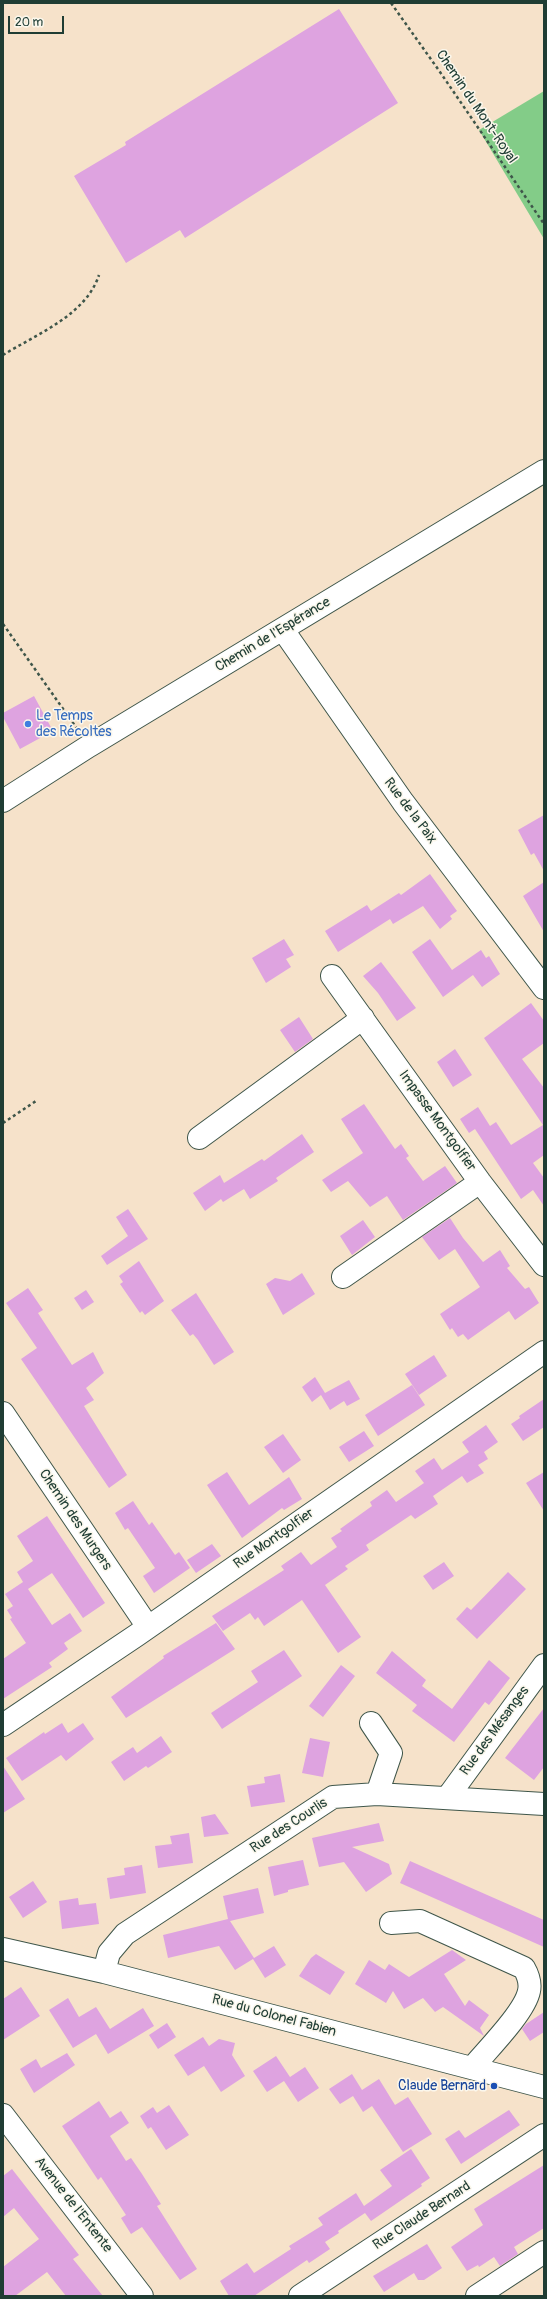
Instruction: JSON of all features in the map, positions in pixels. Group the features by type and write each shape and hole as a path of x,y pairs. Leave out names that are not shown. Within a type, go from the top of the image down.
{"street":[{"name":"Chemin de l'Espérance","path":"3,801 89,746 544,471"},
{"name":"Rue de la Paix","path":"283,630 403,802 544,988"},
{"name":"Impasse Montgolfier","path":"332,976 480,1182 544,1265"},
{"path":"199,1138 363,1018"},
{"path":"343,1277 480,1182"},
{"name":"Rue Montgolfier","path":"3,1725 148,1627 544,1352"},
{"name":"Chemin des Murgers","path":"3,1412 148,1627"},
{"name":"Rue des Mésanges","path":"447,1798 544,1665"},
{"path":"371,1723 391,1752 377,1794"},
{"name":"Rue des Courlis","path":"104,1972 109,1953 125,1934 333,1797 377,1794 544,1804"},
{"path":"391,1923 420,1921 524,1968 530,1979 529,1991 522,2006 472,2068"},
{"name":"Rue du Colonel Fabien","path":"3,1949 104,1972 544,2087"},
{"name":"Avenue de l'Entente","path":"3,2115 142,2296"},
{"name":"Rue Claude Bernard","path":"300,2296 544,2135"},
{"path":"477,2296 544,2252"}],"path":[{"name":"Chemin du Mont-Royal","path":"391,3 544,224"},
{"path":"3,355 73,313 95,287 99,276"},
{"path":"3,624 89,746"},
{"path":"3,1123 36,1100"}],"green space":[{"path":"544,91 544,239 479,130"}],"building":[{"path":"339,9 398,103 185,238 180,230 126,263 74,176 126,145 125,142"},
{"name":"Le Temps des Récoltes","path":"34,696 53,731 20,749 3,717 3,713"},
{"path":"544,815 544,871 534,853 531,855 518,830"},
{"path":"430,874 457,911 450,916 452,919 440,929 423,906 393,924 390,919 338,952 325,931 367,905 371,911 399,893 401,895"},
{"path":"544,882 544,932 523,896"},
{"path":"284,939 294,955 286,959 291,967 266,983 252,958"},
{"path":"430,939 452,970 481,950 486,958 489,956 500,974 482,987 473,975 443,997 412,952"},
{"path":"381,962 416,1008 397,1021 378,993 363,976"},
{"path":"531,1003 544,1021 544,1043 522,1059 544,1088 544,1155 533,1163 544,1178 544,1206 533,1190 521,1199 475,1129 469,1133 460,1119 478,1107 490,1126 496,1122 511,1145 543,1125 484,1038"},
{"path":"299,1017 313,1039 295,1052 280,1030"},
{"path":"455,1049 472,1075 453,1087 437,1062"},
{"path":"364,1104 395,1149 401,1144 409,1156 406,1158 423,1181 445,1166 457,1183 403,1220 387,1196 370,1207 348,1181 331,1192 322,1180 363,1153 341,1119"},
{"path":"302,1134 314,1152 276,1178 278,1181 250,1199 244,1189 223,1202 221,1199 205,1211 193,1193 220,1175 224,1183 262,1159 264,1161"},
{"path":"128,1209 148,1239 107,1265 101,1256 128,1236 116,1217"},
{"path":"450,1218 463,1238 483,1262 500,1250 510,1266 507,1268 525,1289 529,1287 539,1303 515,1320 509,1311 468,1340 463,1334 458,1337 452,1328 450,1330 440,1314 480,1287 455,1249 439,1260 422,1237"},
{"path":"363,1220 375,1237 352,1255 340,1236"},
{"path":"139,1261 164,1301 145,1315 142,1311 140,1313 120,1284 123,1282 119,1276"},
{"path":"302,1273 315,1294 283,1315 266,1284 275,1278 290,1281"},
{"path":"28,1288 43,1310 38,1313 72,1365 93,1352 104,1373 86,1388 94,1400 84,1406 127,1475 109,1488 21,1359 37,1348 6,1303"},
{"path":"86,1290 94,1302 82,1310 74,1298"},
{"path":"196,1293 234,1352 214,1365 198,1340 193,1334 190,1336 171,1310"},
{"path":"434,1355 447,1376 419,1395 405,1374"},
{"path":"315,1377 325,1393 349,1380 360,1399 347,1406 344,1401 330,1410 321,1395 312,1402 302,1387"},
{"path":"412,1385 425,1405 378,1436 365,1415"},
{"path":"544,1399 544,1427 523,1441 511,1424 520,1418 519,1416"},
{"path":"486,1425 498,1442 484,1452 488,1459 478,1465 484,1473 467,1483 462,1476 433,1496 438,1504 415,1519 411,1515 366,1545 369,1550 345,1566 348,1569 325,1585 361,1637 338,1653 302,1600 264,1626 258,1617 255,1620 250,1613 223,1631 212,1616 284,1570 281,1566 301,1552 311,1565 337,1547 331,1538 342,1531 340,1529 372,1506 370,1502 387,1490 396,1502 424,1483 415,1471 434,1458 442,1470 469,1452 462,1442"},
{"path":"364,1431 374,1446 349,1462 339,1447"},
{"path":"283,1434 301,1460 283,1473 264,1447"},
{"path":"227,1472 249,1505 289,1477 302,1499 284,1510 282,1508 242,1538 207,1485"},
{"path":"544,1472 544,1511 526,1483"},
{"path":"133,1501 149,1525 152,1522 175,1555 179,1552 190,1568 154,1593 143,1576 155,1568 128,1528 125,1530 115,1513"},
{"path":"47,1516 105,1603 83,1618 52,1573 28,1589 52,1625 70,1613 82,1631 64,1643 68,1649 49,1663 52,1667 3,1699 3,1659 26,1643 10,1619 12,1618 7,1610 13,1606 5,1594 23,1582 17,1572 33,1561 17,1536"},
{"path":"212,1544 221,1556 196,1573 187,1560"},
{"path":"444,1562 454,1576 433,1590 423,1576"},
{"path":"508,1572 526,1589 477,1639 456,1619 467,1607 471,1610"},
{"path":"216,1623 235,1649 126,1718 111,1697 164,1658 163,1656"},
{"path":"284,1650 302,1676 222,1729 211,1713 258,1682 251,1671"},
{"path":"392,1651 426,1680 422,1686 452,1709 489,1660 510,1678 489,1705 485,1702 454,1742 412,1711 417,1705 376,1673"},
{"path":"341,1665 355,1676 323,1717 309,1706"},
{"path":"544,1708 544,1767 534,1780 505,1758"},
{"path":"62,1723 68,1733 83,1723 94,1739 66,1761 61,1755 22,1781 6,1758 44,1732 45,1734"},
{"path":"161,1736 172,1752 148,1768 146,1766 124,1781 111,1762 133,1747 137,1753"},
{"path":"310,1738 330,1742 323,1777 302,1773"},
{"path":"3,1766 25,1799 3,1813"},
{"path":"280,1774 285,1802 251,1807 247,1786 265,1783 264,1777"},
{"path":"215,1814 229,1834 204,1837 201,1817"},
{"path":"379,1823 384,1841 352,1847 389,1864 392,1874 366,1892 344,1862 319,1867 312,1838"},
{"path":"189,1833 193,1863 158,1868 155,1846 172,1844 170,1836"},
{"path":"303,1860 309,1885 288,1890 288,1892 274,1896 268,1867"},
{"path":"410,1861 544,1920 544,1947 400,1883"},
{"path":"142,1865 146,1893 110,1899 107,1878 125,1875 124,1868"},
{"path":"33,1881 47,1902 23,1918 9,1897"},
{"path":"258,1888 264,1913 230,1921 254,1958 274,1946 286,1965 265,1978 253,1959 235,1970 219,1946 168,1958 163,1935 228,1919 223,1896"},
{"path":"78,1898 79,1905 96,1903 99,1924 62,1929 59,1901"},
{"path":"452,1950 466,1960 444,1974 465,2006 469,2000 489,2015 480,2028 484,2036 443,2007 435,2012 423,1998 404,2009 393,1991 386,2003 355,1984 369,1960 385,1970 389,1964 409,1977"},
{"path":"316,1954 345,1972 330,1995 299,1976 311,1958"},
{"path":"21,1987 40,2016 3,2040 3,1999"},
{"path":"68,1998 79,2017 96,2007 110,2029 143,2008 154,2026 108,2054 96,2034 73,2048 49,2010"},
{"path":"544,2012 544,2032 530,2041 522,2029 526,2024"},
{"path":"167,2023 176,2037 158,2049 149,2035"},
{"path":"203,2037 209,2046 219,2039 235,2043 232,2055 245,2076 221,2092 204,2066 188,2076 174,2055"},
{"path":"67,2053 75,2065 34,2093 20,2069 36,2059 41,2068"},
{"path":"276,2056 290,2077 305,2067 319,2088 298,2102 284,2081 267,2092 253,2071"},
{"path":"352,2074 362,2090 379,2079 395,2105 408,2097 432,2134 403,2152 372,2106 363,2112 353,2096 340,2104 329,2089"},
{"path":"99,2101 110,2118 121,2111 129,2123 110,2136 126,2161 131,2158 142,2174 161,2204 157,2206 197,2269 180,2280 142,2227 131,2234 121,2218 126,2215 101,2177 98,2180 62,2126"},
{"path":"169,2105 189,2135 166,2150 151,2127 148,2129 140,2116 153,2107 157,2113"},
{"path":"509,2110 520,2125 461,2164 445,2139 459,2130 465,2138"},
{"path":"411,2149 430,2178 421,2184 422,2186 371,2221 365,2213 338,2231 339,2233 325,2242 330,2249 309,2263 307,2260 254,2296 229,2296 220,2281 247,2263 254,2273 291,2249 289,2246 323,2225 318,2218 356,2193 364,2206 392,2186 380,2170"},
{"path":"544,2165 544,2228 514,2247 518,2254 500,2266 494,2257 479,2267 478,2265 467,2271 451,2247 483,2225 474,2209"},
{"path":"12,2169 79,2255 73,2259 103,2296 66,2296 47,2272 15,2296 3,2296 3,2267 39,2239 14,2208 3,2217 3,2176"},
{"path":"427,2244 442,2268 424,2280 418,2280 414,2273 384,2292 373,2276"}],"place":[{"name":"Le Temps des Récoltes","path":"28,724"},
{"name":"Claude Bernard","path":"494,2086"}]}
